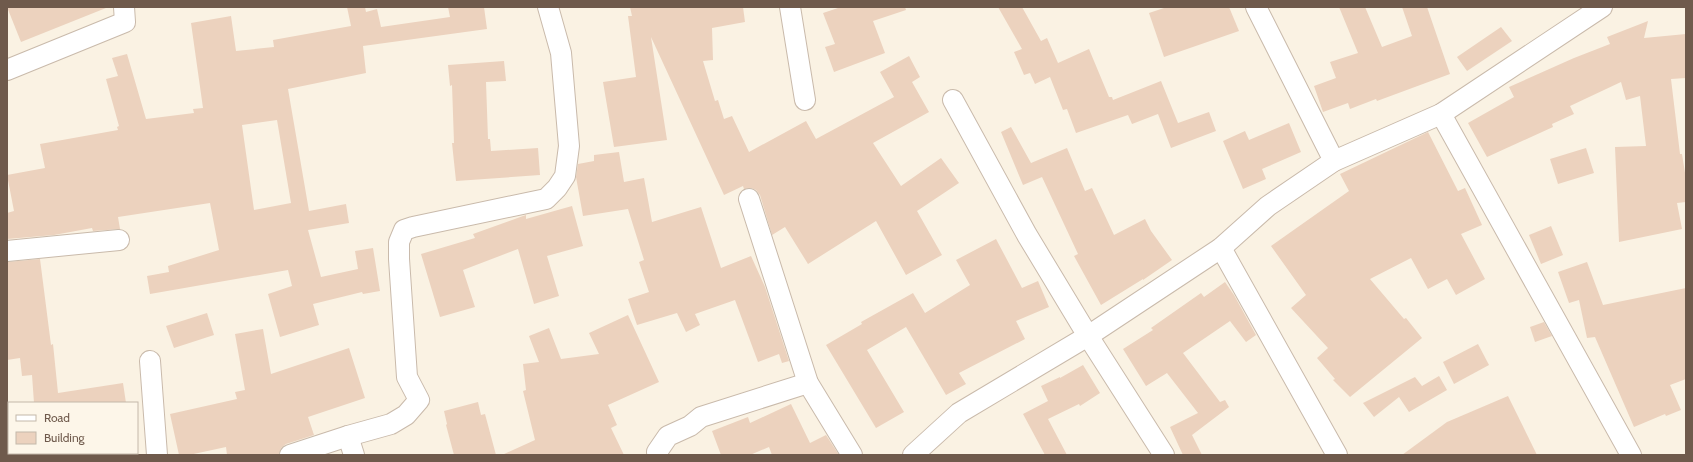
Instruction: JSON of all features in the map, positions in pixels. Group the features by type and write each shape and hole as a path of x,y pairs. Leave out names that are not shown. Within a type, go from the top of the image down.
{"street":[{"path":"7,70 125,22 124,7"},
{"path":"290,455 390,424 406,415 419,400 407,377 399,259 400,242 404,230 546,198 557,188 565,176 569,146 562,53 548,7"},
{"path":"790,7 805,100"},
{"path":"1256,7 1334,161"},
{"path":"913,455 958,414 1088,336 1221,248 1268,206 1334,161 1441,114 1602,7"},
{"path":"953,100 1027,235 1088,336 1164,455"},
{"path":"1441,114 1631,455"},
{"path":"749,199 808,383 852,455"},
{"path":"7,251 119,240"},
{"path":"1221,248 1337,455"},
{"path":"150,361 157,455"},
{"path":"658,455 657,452 668,436 690,426 701,417 808,383"},
{"path":"348,436 354,455"}],"building":[{"path":"7,7 106,7 106,8 21,42"},
{"path":"347,7 365,7 366,12 377,9 381,27 450,17 448,7 484,7 487,29 363,46 366,73 288,89 309,211 346,204 349,223 308,230 321,277 358,269 355,251 373,248 380,291 363,294 362,292 313,304 319,325 280,337 268,294 292,286 288,270 150,294 147,276 169,272 168,266 219,250 210,203 118,217 120,229 93,231 92,228 54,235 7,239 7,213 14,211 7,175 45,168 40,144 118,130 117,127 119,126 106,79 118,76 112,58 127,54 146,119 194,113 193,109 203,108 191,23 231,16 236,51 274,47 273,40 351,26","holes":["277,120 291,203 254,210 242,125"]},
{"path":"630,7 743,7 745,22 712,28 713,60 703,61 715,101 718,100 724,119 732,116 749,152 806,121 816,139 894,97 880,72 909,56 920,77 912,82 929,112 873,143 901,186 941,158 959,183 917,211 942,255 906,275 876,221 808,264 785,227 772,235 760,195 756,190 751,188 744,189 743,186 724,195 651,37 667,140 614,147 603,82 636,77 628,16 632,16"},
{"path":"841,7 905,7 906,10 873,21 885,53 834,72 825,47 835,44 823,13"},
{"path":"998,7 1022,7 1041,41 1047,38 1058,63 1089,49 1109,97 1112,97 1113,100 1161,81 1178,123 1209,112 1216,131 1171,148 1158,114 1132,124 1128,115 1076,133 1067,109 1063,110 1050,77 1035,84 1030,73 1024,75 1014,52 1022,49"},
{"path":"1167,7 1229,7 1239,31 1164,57 1149,13"},
{"path":"1339,7 1365,7 1382,47 1412,36 1402,7 1427,7 1450,74 1377,101 1376,99 1350,109 1348,103 1323,112 1314,86 1336,78 1330,62 1358,53"},
{"path":"1648,21 1644,38 1686,34 1686,78 1671,79 1680,154 1682,154 1686,179 1686,202 1677,203 1682,229 1619,242 1615,147 1646,146 1640,96 1626,100 1621,82 1570,106 1574,114 1552,124 1553,127 1487,157 1468,123 1514,97 1509,87 1574,58 1610,44 1607,37"},
{"path":"1501,27 1512,41 1467,71 1457,57"},
{"path":"504,61 506,81 486,82 488,139 490,139 491,151 538,148 540,175 456,181 452,143 454,143 452,85 450,86 448,65"},
{"path":"1289,123 1301,152 1262,169 1266,179 1243,189 1223,141 1245,131 1249,140"},
{"path":"1011,127 1031,163 1067,148 1085,191 1092,188 1114,235 1145,219 1151,231 1172,260 1143,280 1101,305 1074,256 1078,254 1042,177 1023,185 1001,132"},
{"path":"1428,132 1458,191 1465,188 1482,225 1461,234 1485,279 1456,295 1447,279 1428,289 1411,258 1370,279 1404,319 1406,318 1422,338 1350,397 1333,380 1335,379 1317,358 1328,348 1291,308 1306,295 1271,246 1349,191 1340,174"},
{"path":"1586,148 1594,173 1558,184 1550,159"},
{"path":"619,152 624,182 644,178 652,222 701,207 721,268 751,256 765,287 789,361 782,363 779,354 758,362 735,300 695,314 700,325 686,332 677,313 637,325 628,299 649,292 639,262 644,260 628,209 583,216 576,177 578,164 594,161 594,155"},
{"path":"572,206 583,246 547,256 559,296 534,304 518,249 463,270 475,307 440,317 421,254 475,238 473,234 526,215 526,219"},
{"path":"1551,226 1563,255 1541,264 1529,235"},
{"path":"996,239 1022,288 1038,281 1049,307 1016,321 1025,339 959,373 966,384 946,395 906,327 867,350 904,412 876,428 826,345 862,324 861,322 913,293 925,313 970,285 956,260"},
{"path":"40,259 51,345 53,344 58,393 123,383 126,402 34,402 32,375 22,376 20,358 7,360 7,262"},
{"path":"1587,262 1603,305 1686,288 1686,379 1670,385 1681,410 1666,416 1665,414 1634,427 1595,337 1587,338 1579,300 1569,303 1558,272"},
{"path":"1225,282 1234,295 1256,335 1246,342 1230,321 1183,353 1220,402 1225,400 1229,407 1192,435 1202,455 1183,455 1170,427 1198,413 1167,373 1146,386 1123,349 1153,330 1151,328 1201,293 1204,297"},
{"path":"207,313 214,335 174,348 166,326"},
{"path":"628,315 659,382 608,405 617,425 611,428 624,455 502,455 535,440 523,391 526,390 523,364 539,362 529,336 549,328 561,359 599,354 589,333"},
{"path":"1544,322 1552,336 1535,342 1530,327"},
{"path":"263,329 271,374 349,348 365,398 308,417 314,435 286,444 281,448 279,455 227,455 226,447 189,455 179,455 170,414 237,399 235,392 245,390 235,334"},
{"path":"1478,344 1489,365 1454,384 1443,362"},
{"path":"1083,365 1100,393 1080,406 1079,404 1048,419 1067,455 1045,455 1023,414 1048,401 1041,386 1060,378"},
{"path":"1439,376 1447,390 1409,412 1399,397 1374,417 1363,403 1415,377 1422,386"},
{"path":"1508,396 1537,455 1402,455 1447,422"},
{"path":"478,402 481,415 485,414 496,455 454,455 444,411"},
{"path":"791,404 810,443 826,435 839,455 772,455 769,447 750,455 721,455 712,431 748,417 750,423"}]}
